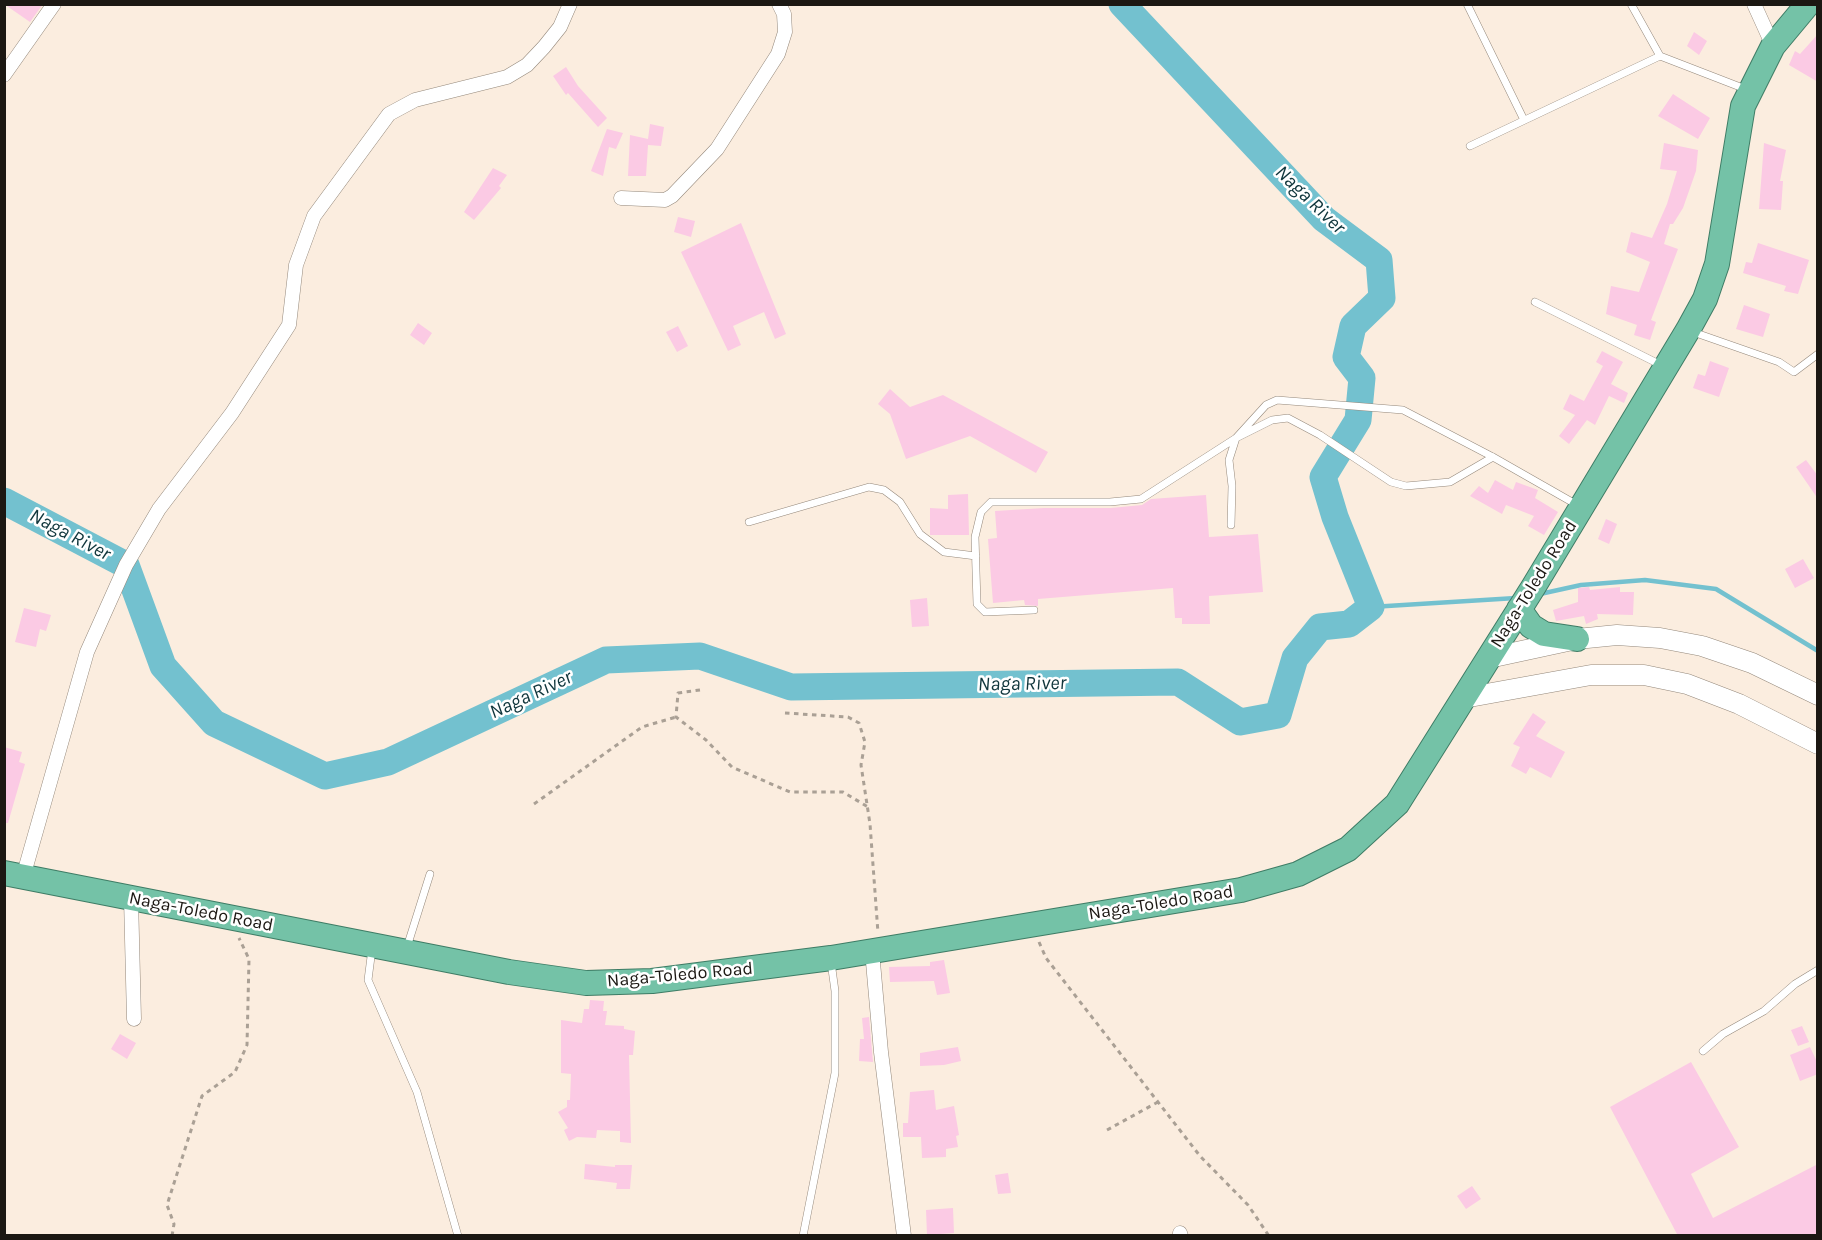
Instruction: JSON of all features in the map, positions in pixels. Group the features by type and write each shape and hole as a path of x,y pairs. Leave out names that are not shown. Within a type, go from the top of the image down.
{"highway":[{"name":"Naga-Toledo Road","path":"14,875 372,946 510,972 586,983 652,981 831,958 1031,923 1241,890 1298,874 1348,849 1397,804 1525,600 1688,330 1705,299 1717,264 1743,106 1773,46 1808,4"},
{"path":"1525,600 1531,626 1544,634 1577,639"}],"main road":[{"path":"1489,658 1577,639 1617,634 1660,638 1702,646 1752,663 1818,695"},
{"path":"1464,698 1591,675 1644,675 1687,684 1739,704 1818,744"}],"street":[{"path":"4,75 54,4"},
{"path":"14,875 87,652 126,565 159,509 232,413 289,325 296,265 314,216 389,114 415,100 507,77 527,65 560,27 570,4"},
{"path":"621,198 665,200 672,196 717,149 778,54 785,32 784,14 779,4"},
{"path":"1754,4 1773,46"},
{"path":"131,898 134,945 134,1019"},
{"path":"875,950 881,1052 904,1236"}],"lane":[{"path":"1467,4 1524,120"},
{"path":"1630,4 1660,56 1750,91"},
{"path":"1470,146 1660,56"},
{"path":"1535,302 1665,367"},
{"path":"1688,330 1779,362 1794,372 1818,354"},
{"path":"1231,525 1232,486 1228,460 1236,438 1266,405 1277,400 1402,410 1493,457 1581,507"},
{"path":"1034,610 985,612 977,604 977,524 981,512 991,502 1110,502 1141,499 1236,438 1272,420 1288,418 1320,435 1391,482 1406,486 1450,482 1493,457"},
{"path":"749,522 869,487 884,490 900,502 920,534 944,552 976,556"},
{"path":"405,952 430,874"},
{"path":"372,946 368,980 417,1092 458,1236"},
{"path":"803,1236 836,1073 835,991 831,958"},
{"path":"1703,1051 1723,1034 1764,1011 1795,984 1818,970"}],"path":[{"path":"676,717 678,693 700,690"},
{"path":"785,713 848,717 860,723 865,742 861,765 868,807 875,950"},
{"path":"534,804 642,727 676,717"},
{"path":"676,717 706,740 732,767 790,792 843,792 868,807"},
{"path":"172,1236 174,1224 167,1205 202,1096 236,1072 247,1045 249,960 229,918"},
{"path":"1031,923 1046,957 1200,1156 1248,1205 1269,1236"},
{"path":"1107,1130 1158,1102"}],"building":[{"path":"4,4 43,4 30,22"},
{"path":"1694,32 1707,41 1699,55 1687,46"},
{"path":"1818,34 1818,82 1789,65 1795,51 1800,54"},
{"path":"566,67 578,86 607,118 598,127 568,93 566,95 553,76"},
{"path":"1673,94 1710,118 1698,139 1658,116"},
{"path":"650,124 664,127 661,146 648,145 646,176 628,176 630,135 648,139"},
{"path":"607,129 623,133 616,149 609,147 603,176 591,171"},
{"path":"1664,143 1698,150 1696,171 1683,208 1673,224 1670,224 1664,244 1678,249 1651,320 1656,322 1650,340 1634,335 1637,325 1606,314 1611,286 1639,292 1650,262 1626,252 1631,232 1652,238 1667,204 1677,171 1660,169"},
{"path":"1764,143 1786,150 1780,181 1783,181 1781,210 1759,209"},
{"path":"493,168 507,175 499,186 501,188 474,220 464,212"},
{"path":"678,217 695,221 691,237 674,232"},
{"path":"741,223 786,334 775,339 764,312 733,326 741,345 728,351 681,252"},
{"path":"1758,243 1809,260 1798,294 1784,291 1786,286 1743,273 1746,262 1752,263"},
{"path":"1744,305 1770,314 1763,337 1736,329"},
{"path":"418,323 432,333 424,345 410,335"},
{"path":"678,326 688,346 677,352 666,332"},
{"path":"1602,351 1623,362 1611,384 1628,393 1624,403 1609,396 1595,425 1587,420 1569,444 1559,436 1575,415 1563,409 1570,394 1584,401 1603,366 1596,362"},
{"path":"1710,361 1729,368 1719,397 1693,388 1698,374 1705,376"},
{"path":"890,389 910,407 943,395 1048,452 1036,473 970,436 906,459 890,414 878,404"},
{"path":"1806,460 1818,476 1818,499 1796,467"},
{"path":"1495,480 1513,490 1516,482 1538,490 1535,498 1558,512 1544,535 1528,526 1534,516 1506,505 1502,514 1470,496 1479,486 1488,493"},
{"path":"968,494 969,535 930,535 930,508 948,509 948,495"},
{"path":"1206,495 1209,537 1258,534 1263,592 1209,596 1210,624 1182,624 1182,618 1175,618 1173,588 1038,599 1038,606 1025,605 1024,600 993,603 988,539 997,538 995,511 1111,508 1142,505 1151,499"},
{"path":"1606,519 1617,524 1609,544 1598,539"},
{"path":"1803,559 1814,578 1795,588 1785,569"},
{"path":"1589,587 1590,590 1620,587 1620,592 1634,592 1633,615 1597,614 1598,619 1586,624 1584,616 1556,621 1553,610 1578,602 1578,588"},
{"path":"927,598 929,626 912,627 910,600"},
{"path":"24,608 51,615 46,631 40,629 36,647 15,642"},
{"path":"1533,713 1546,722 1536,736 1565,752 1551,778 1530,767 1526,774 1511,766 1520,747 1513,744"},
{"path":"4,747 22,752 19,762 25,764 8,823 4,823"},
{"path":"944,960 950,993 937,995 934,981 890,982 889,967 930,966 930,962"},
{"path":"590,1000 604,1001 603,1011 607,1011 605,1025 624,1026 624,1029 635,1031 633,1055 629,1055 631,1143 620,1142 620,1131 597,1130 596,1138 577,1137 569,1141 564,1130 568,1128 558,1112 567,1107 567,1100 570,1100 571,1074 561,1073 561,1020 582,1023 584,1009 589,1009"},
{"path":"869,1017 873,1062 859,1061 860,1039 864,1039 862,1018"},
{"path":"1802,1026 1809,1042 1798,1046 1791,1030"},
{"path":"120,1034 136,1043 127,1059 111,1049"},
{"path":"958,1047 961,1061 944,1065 920,1066 920,1053"},
{"path":"1810,1047 1818,1064 1818,1074 1800,1081 1790,1055"},
{"path":"1691,1062 1739,1147 1691,1174 1713,1218 1818,1164 1818,1236 1678,1236 1610,1107"},
{"path":"934,1090 936,1110 954,1106 959,1135 956,1136 958,1147 946,1149 946,1157 922,1158 921,1137 903,1137 903,1123 908,1123 910,1092"},
{"path":"585,1164 615,1167 615,1165 632,1165 630,1189 616,1189 617,1183 584,1179"},
{"path":"1008,1173 1011,1193 998,1194 995,1175"},
{"path":"1472,1186 1481,1199 1466,1209 1457,1196"},
{"path":"953,1208 954,1233 927,1235 926,1210"}],"waterway":[{"name":"Naga River","path":"4,501 126,565 163,666 214,723 325,776 388,762 606,660 700,656 791,687 1178,682 1240,722 1278,715 1295,658 1320,627 1349,624 1371,607 1335,517 1323,477 1358,420 1362,378 1346,357 1353,326 1382,298 1379,260 1324,219 1122,4"},
{"path":"1540,594 1581,585 1645,580 1716,589 1818,651"},
{"path":"1371,607 1516,598"}]}
